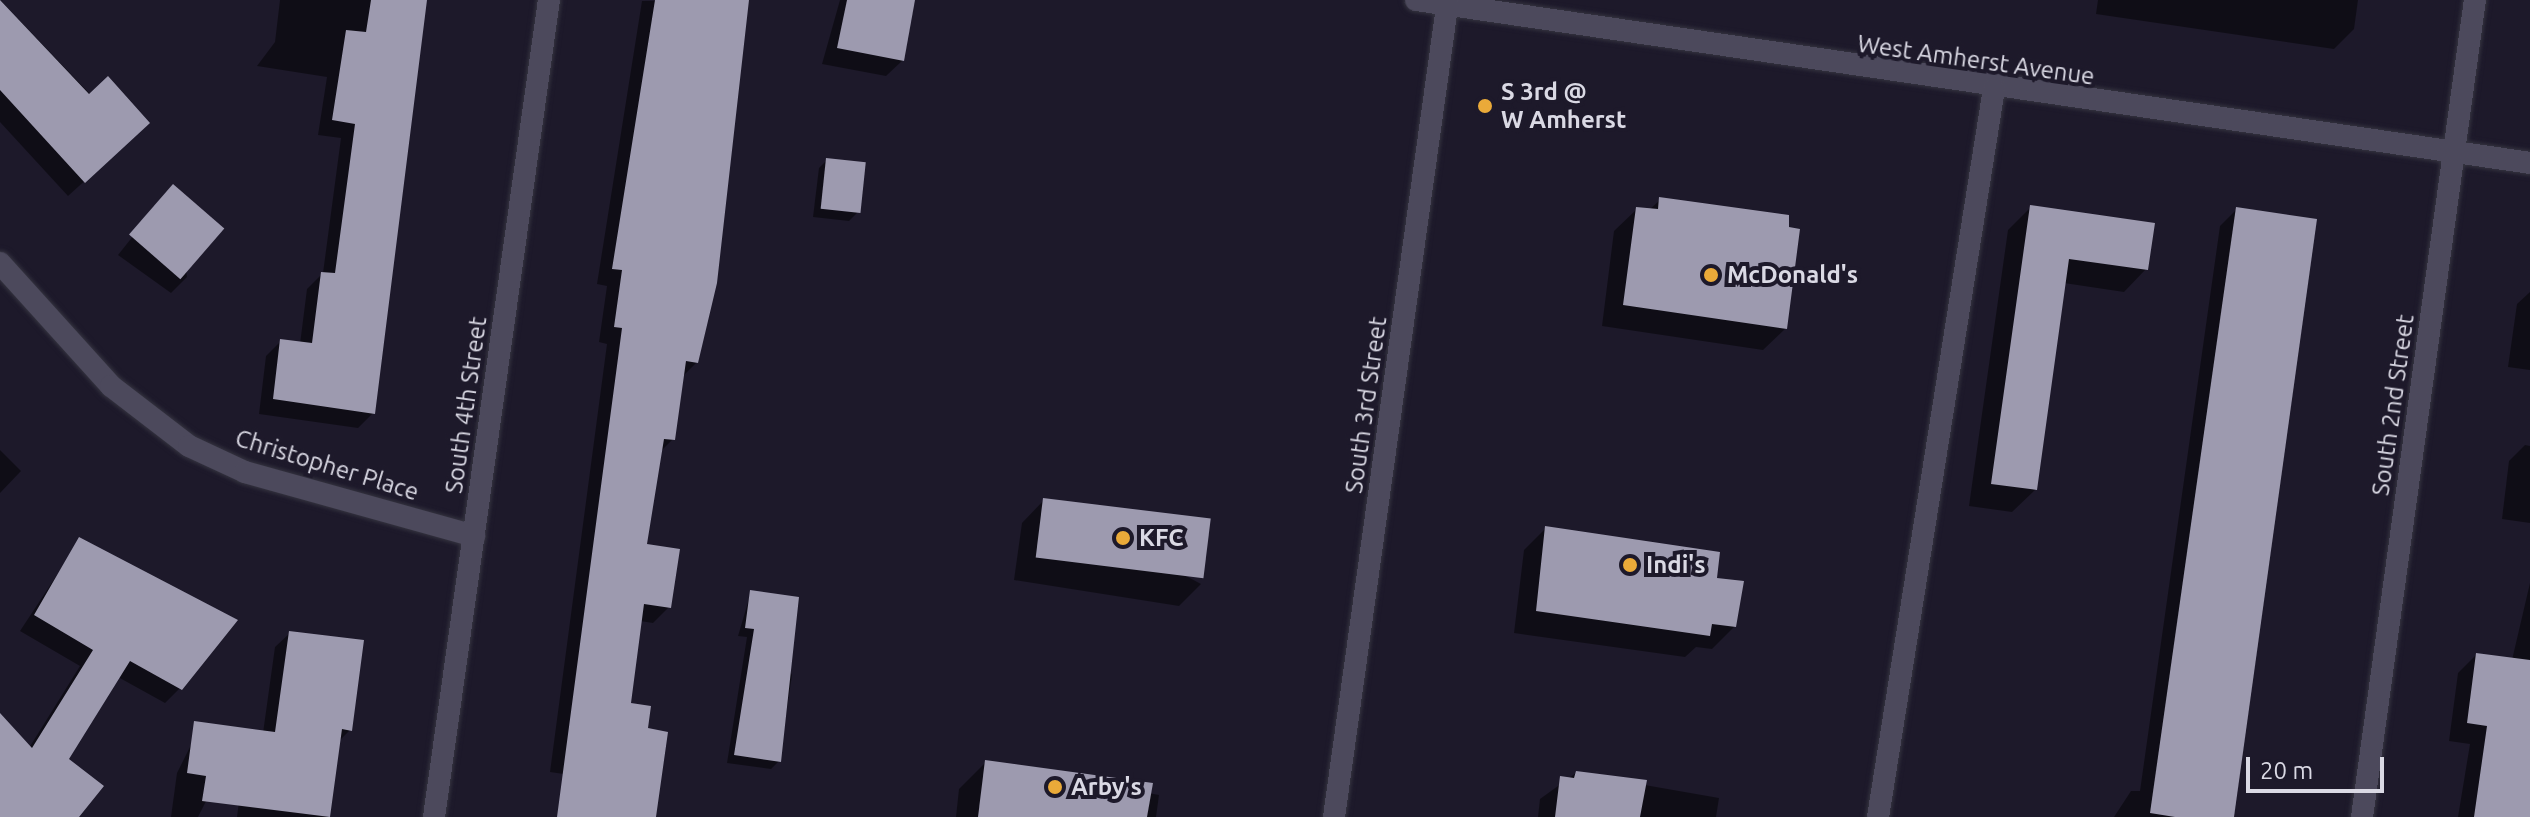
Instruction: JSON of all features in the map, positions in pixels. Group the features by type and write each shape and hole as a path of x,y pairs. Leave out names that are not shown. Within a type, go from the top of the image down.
{"street":[{"name":"South 4th Street","path":"434,817 549,0"},
{"name":"West Amherst Avenue","path":"1416,0 1447,2 1994,89 2530,163"},
{"name":"South 2nd Street","path":"2362,817 2475,0"},
{"name":"South 3rd Street","path":"1334,817 1447,2"},
{"path":"1878,817 1994,89"},
{"name":"Christopher Place","path":"0,263 111,386 189,446 245,472 474,536"}],"building":[{"path":"0,0 89,94 108,76 150,123 85,183 0,90"},
{"path":"371,0 427,0 375,414 273,399 280,339 312,343 321,272 335,273 355,124 332,120 346,30 366,32"},
{"path":"655,0 749,0 717,283 698,363 686,361 675,440 664,439 647,544 680,549 671,608 644,604 631,703 651,706 648,728 668,732 656,817 557,817 622,328 614,327 622,270 612,269"},
{"path":"847,0 915,0 904,61 837,48"},
{"path":"826,158 866,162 860,213 821,209"},
{"path":"173,184 224,229 180,279 129,235"},
{"name":"McDonald's","path":"1659,197 1789,215 1789,227 1800,229 1787,329 1623,305 1636,207 1658,209"},
{"path":"2030,205 2155,223 2148,270 2069,259 2037,490 1991,484"},
{"path":"2236,207 2317,219 2234,817 2175,817 2150,813"},
{"name":"KFC","path":"1043,498 1211,519 1203,578 1036,558"},
{"name":"Indi's","path":"1545,526 1720,552 1717,578 1744,581 1736,627 1712,624 1710,636 1536,611"},
{"path":"79,537 238,620 182,690 130,661 69,759 104,786 79,817 0,817 0,713 32,748 93,650 34,615"},
{"path":"750,590 799,597 781,762 734,755 754,629 745,628"},
{"path":"289,631 364,640 352,731 342,729 330,817 202,801 206,776 187,773 194,721 275,732"},
{"path":"2476,653 2530,660 2530,817 2474,817 2487,726 2467,723"},
{"name":"Arby's","path":"985,760 1153,783 1147,817 978,817"},
{"path":"1576,771 1647,780 1640,817 1555,817 1560,776 1574,778"}],"place":[{"name":"S 3rd @ W Amherst","path":"1485,106"},
{"name":"McDonald's","path":"1711,275"},
{"name":"KFC","path":"1123,538"},
{"name":"Indi's","path":"1630,565"},
{"name":"Arby's","path":"1055,787"}]}
